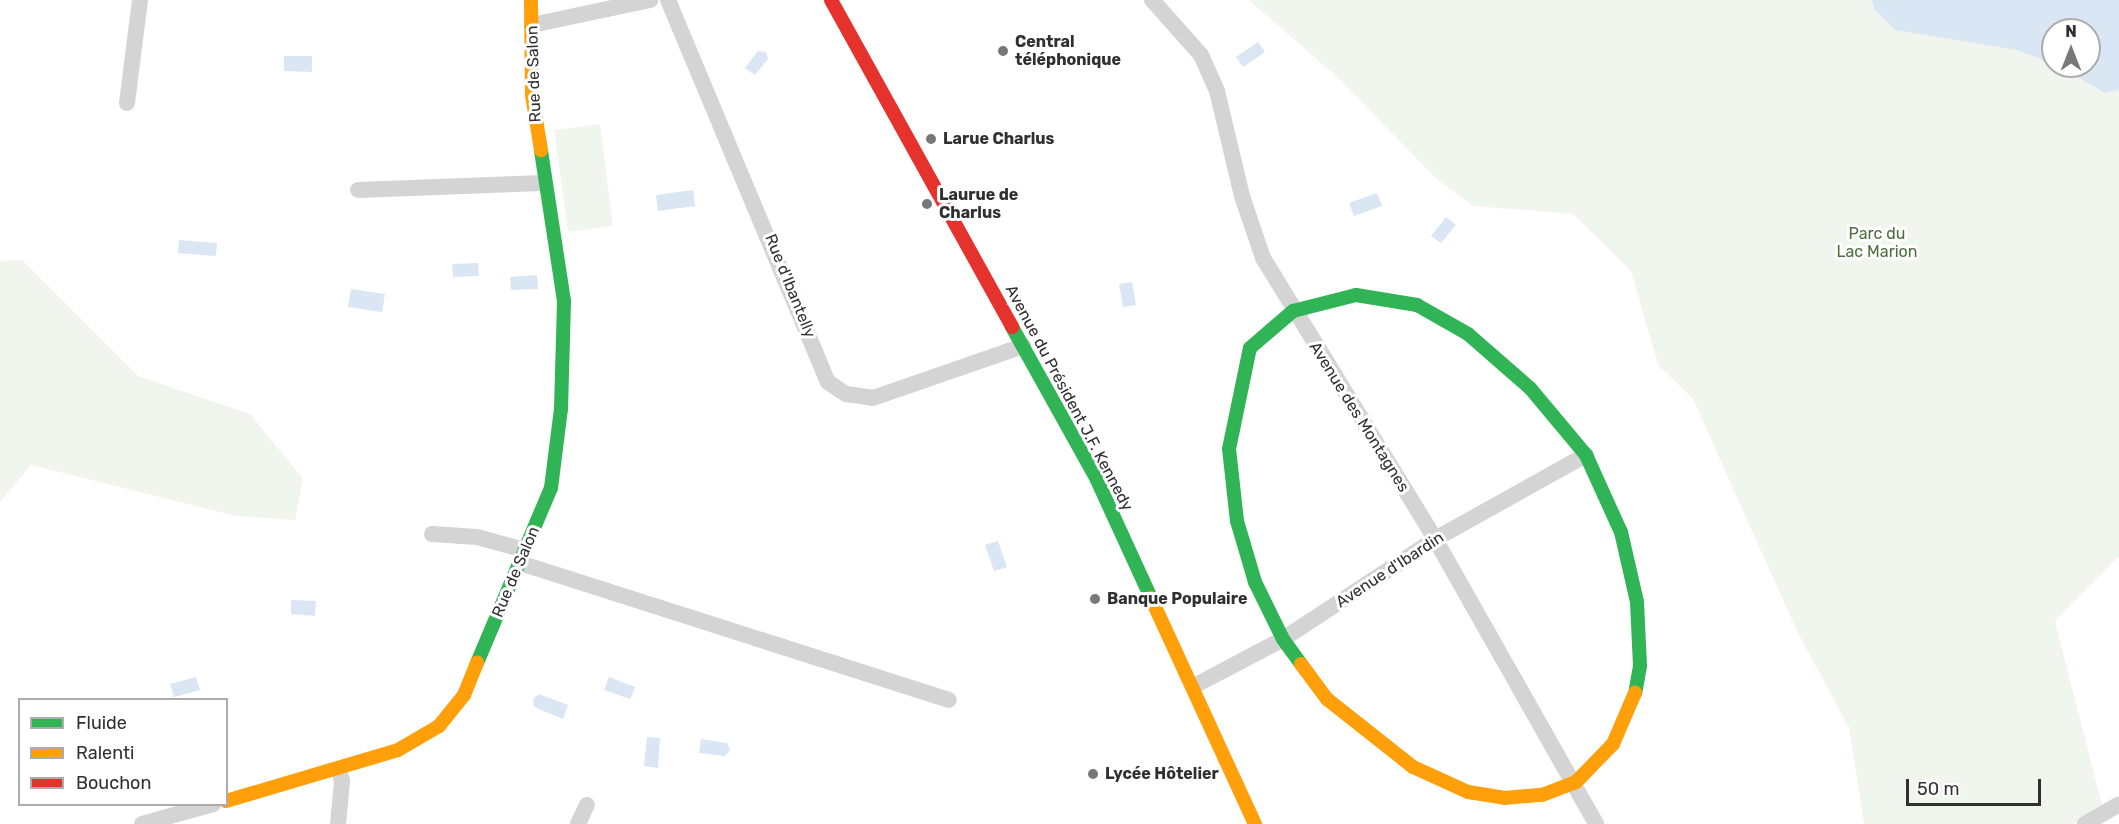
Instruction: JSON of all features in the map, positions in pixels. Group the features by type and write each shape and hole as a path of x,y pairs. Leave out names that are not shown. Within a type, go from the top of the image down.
{"street":[{"path":"127,103 140,0"},
{"name":"Rue de Salon","path":"228,800 398,750 440,726 464,695 551,488 561,409 564,301 543,183 532,95 531,0"},
{"path":"532,26 650,0"},
{"name":"Rue d'Ibantelly","path":"668,0 828,382 846,394 873,398 1023,346"},
{"name":"Avenue du Président J.F. Kennedy","path":"831,0 1097,480 1194,686 1255,824"},
{"name":"Avenue des Montagnes","path":"1152,0 1201,55 1217,91 1242,196 1263,258 1293,311 1435,539 1576,782 1596,824"},
{"path":"358,190 543,183"},
{"path":"1356,295 1417,305 1468,334 1530,388 1586,455 1621,532 1637,602 1640,666 1635,697 1613,744 1576,782 1542,795 1504,798 1468,792 1413,767 1327,699 1283,639 1255,582 1240,531 1229,449 1250,348 1293,311 1356,295"},
{"name":"Avenue d'Ibardin","path":"1194,686 1283,639 1435,539 1586,455"},
{"path":"432,534 477,537 523,556 949,700"},
{"path":"338,824 342,781 339,769"},
{"path":"2085,824 2119,804"},
{"path":"578,824 587,805"},
{"path":"142,824 206,806"}],"green space":[{"name":"Parc du Lac Marion","path":"1249,0 2119,0 2119,556 2055,621 2103,809 2074,824 1864,824 1849,728 1797,631 1693,399 1658,365 1631,271 1573,214 1473,206 1438,180 1336,76"},
{"path":"600,124 613,226 568,232 554,130"},
{"path":"22,260 138,376 250,414 303,479 295,520 236,516 31,465 0,502 0,261"}],"shaded area":[{"path":"1872,0 2119,0 2119,90 2105,93 2079,78 2101,78 2101,18 2041,18 2041,59 2017,50 1895,30 1874,9"},
{"path":"1258,42 1265,52 1243,67 1236,57"},
{"path":"758,51 766,52 768,59 755,75 745,68"},
{"path":"284,56 312,56 312,72 284,71"},
{"path":"693,190 695,206 658,211 656,195"},
{"path":"1377,193 1382,206 1354,216 1349,203"},
{"path":"1446,217 1456,225 1441,243 1431,236"},
{"path":"179,240 217,243 216,256 178,253"},
{"path":"478,263 479,276 453,277 452,264"},
{"path":"537,275 538,289 511,290 510,277"},
{"path":"1132,282 1136,305 1123,307 1119,284"},
{"path":"351,289 385,294 382,312 348,307"},
{"path":"998,541 1007,567 994,571 985,545"},
{"path":"291,600 316,601 315,616 291,614"},
{"path":"196,677 200,690 174,697 170,684"},
{"path":"609,677 635,687 630,699 604,690"},
{"path":"539,694 568,705 563,719 534,707 533,699"},
{"path":"647,737 660,738 658,768 644,766"},
{"path":"701,739 727,743 730,750 725,756 699,753"}],"traffic: fast":[{"path":"477,663 551,488 561,409 564,301 541,150"},
{"path":"1356,295 1417,305 1468,334 1530,388 1586,455 1621,532 1637,602 1640,666 1635,693"},
{"path":"1301,664 1283,639 1255,582 1237,521 1229,449 1250,348 1293,311 1356,295"},
{"path":"1012,327 1097,480 1151,598"}],"traffic: slow":[{"path":"531,0 532,95 541,150"},
{"path":"1151,598 1255,824"},
{"path":"228,800 398,750 439,726 464,695 477,663"},
{"path":"1301,664 1327,699 1413,767 1468,792 1504,798 1542,795 1576,782 1613,744 1635,693"}],"traffic: jam":[{"path":"831,0 1012,327"}],"place":[{"name":"Central téléphonique","path":"1003,51"},
{"name":"Larue Charlus","path":"931,139"},
{"name":"Laurue de Charlus","path":"927,204"},
{"name":"Banque Populaire","path":"1095,599"},
{"name":"Lycée Hôtelier","path":"1093,774"}]}
